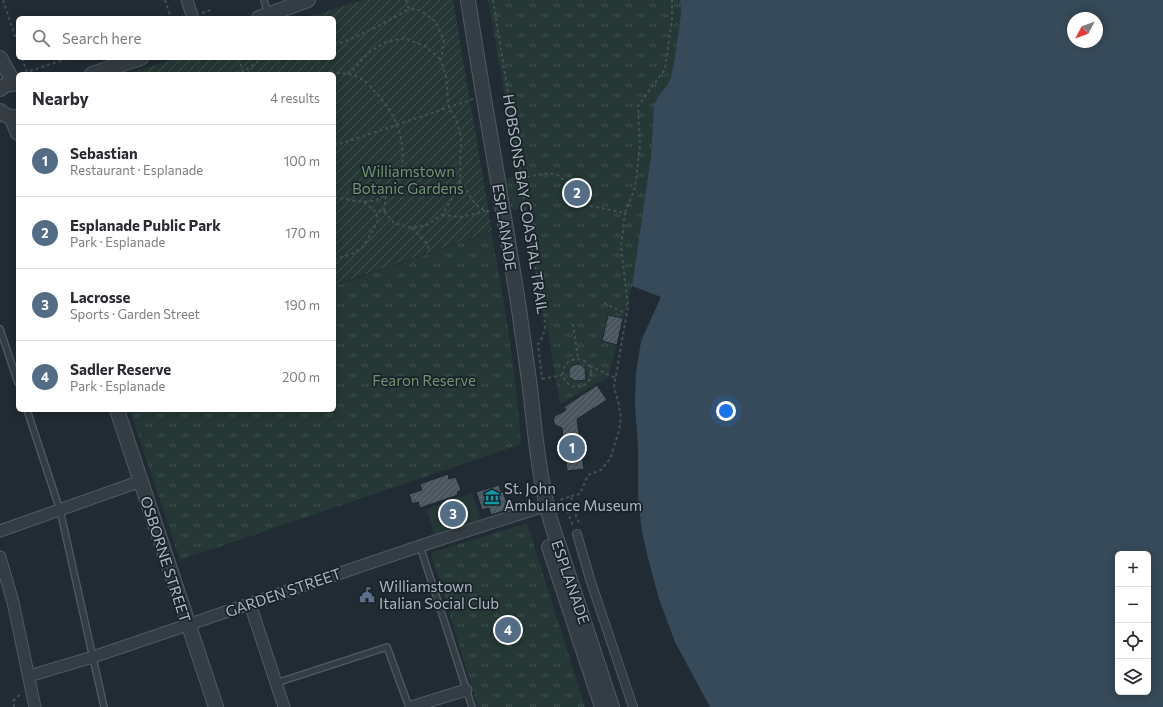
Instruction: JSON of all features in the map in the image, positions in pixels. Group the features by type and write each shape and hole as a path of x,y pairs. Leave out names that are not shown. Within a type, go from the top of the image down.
{"street":[{"path":"187,0 192,16"},
{"path":"264,16 308,0"},
{"name":"ESPLANADE","path":"468,0 503,212 527,370 537,454 547,506 612,707"},
{"path":"0,58 6,86"},
{"path":"98,72 135,60"},
{"path":"6,114 16,130"},
{"name":"OSBORNE STREET","path":"118,412 216,707"},
{"path":"0,531 141,481"},
{"name":"ESPLANADE","path":"547,506 545,534 602,707"},
{"name":"GARDEN STREET","path":"29,676 93,657 420,546 547,506"},
{"path":"577,534 590,579 633,707"},
{"path":"0,557 13,602 35,707"},
{"path":"250,604 284,707"},
{"path":"410,707 466,690"}],"lane":[{"path":"264,0 264,16"},
{"path":"0,329 16,377"},
{"path":"28,412 60,510 104,707"},
{"path":"420,546 472,707"},
{"path":"276,682 387,647 410,707"}],"path":[{"path":"3,0 16,39"},
{"path":"165,0 170,16"},
{"path":"406,0 409,9"},
{"name":"HOBSONS BAY COASTAL TRAIL","path":"493,0 526,217 544,313 545,327 543,336 538,344 542,379 563,375"},
{"path":"561,503 560,500 580,494 588,475 601,470 610,459 618,431 621,417 614,388 628,306 621,246 625,213 635,188 640,145 638,106 665,69 672,19 672,0"},
{"path":"336,44 352,39 385,23 409,9 420,10 436,22 444,41 441,60 446,77 449,108 457,122 461,137 460,181 442,215 426,225 412,228 394,223 384,211 386,194"},
{"path":"346,74 354,69 368,53 379,46 384,43 404,38 425,46 441,60"},
{"path":"23,60 27,72 63,60"},
{"path":"240,60 244,72"},
{"path":"245,72 260,60"},
{"path":"336,73 359,77 370,86 388,108 397,124 404,153 401,172 396,184 386,194 375,200 363,201 336,197"},
{"path":"336,145 483,96"},
{"path":"521,178 548,173 558,175 571,188 576,205"},
{"path":"460,181 476,205 485,211"},
{"path":"336,258 350,254 363,246 378,221 376,212 363,201"},
{"path":"590,206 625,213"},
{"path":"376,212 384,211"},
{"path":"442,215 462,217 485,211 503,212"},
{"path":"412,228 427,244 430,252"},
{"path":"604,303 627,314"},
{"path":"573,324 578,359"},
{"path":"589,365 591,371 590,380 584,385 580,387 572,386 564,380 564,366 571,360 578,359 616,378"},
{"path":"571,496 577,520 582,524"},
{"path":"547,506 565,503 572,526 577,534"},
{"path":"14,707 13,701 25,691"}],"green space":[{"name":"Williamstown Botanic Gardens","path":"363,0 453,0 492,231 336,284 336,72 133,72 172,60 336,60 336,16 311,16"},
{"path":"488,0 680,0 681,13 671,76 668,84 654,104 651,156 632,286 608,377 560,404 527,208 512,210 506,178 519,177"},
{"name":"Fearon Reserve","path":"491,232 509,338 521,444 180,560 131,412 336,412 336,285"},
{"path":"472,493 481,519 435,535 426,509"},
{"path":"527,523 585,707 478,707 431,553"}],"water":[{"path":"680,0 1163,0 1163,707 710,707 675,642 659,599 642,532 638,499 638,447 635,405 636,373 641,341 661,297 632,286 651,156 654,104 668,84 674,63 681,13"}],"building":[{"path":"608,315 623,318 617,345 602,341"},
{"path":"580,364 585,368 586,380 575,381 569,377 569,369 573,365"},
{"path":"597,385 607,400 577,419 584,469 567,471 562,428 555,425 553,420 555,416 566,410 564,407"},
{"path":"448,474 449,479 456,477 461,490 457,492 458,495 420,508 418,502 412,504 409,494 422,490 420,484"},
{"name":"St. John Ambulance Museum","path":"499,485 507,503 505,503 507,510 491,515 489,508 482,510 476,492"}],"place":[{"name":"Esplanade Public Park","path":"577,193"},
{"name":"Sebastian","path":"572,448"},
{"name":"St. John Ambulance Museum","path":"492,497"},
{"name":"Lacrosse","path":"453,514"},
{"name":"Williamstown Italian Social Club","path":"367,595"},
{"name":"Sadler Reserve","path":"508,630"}]}
